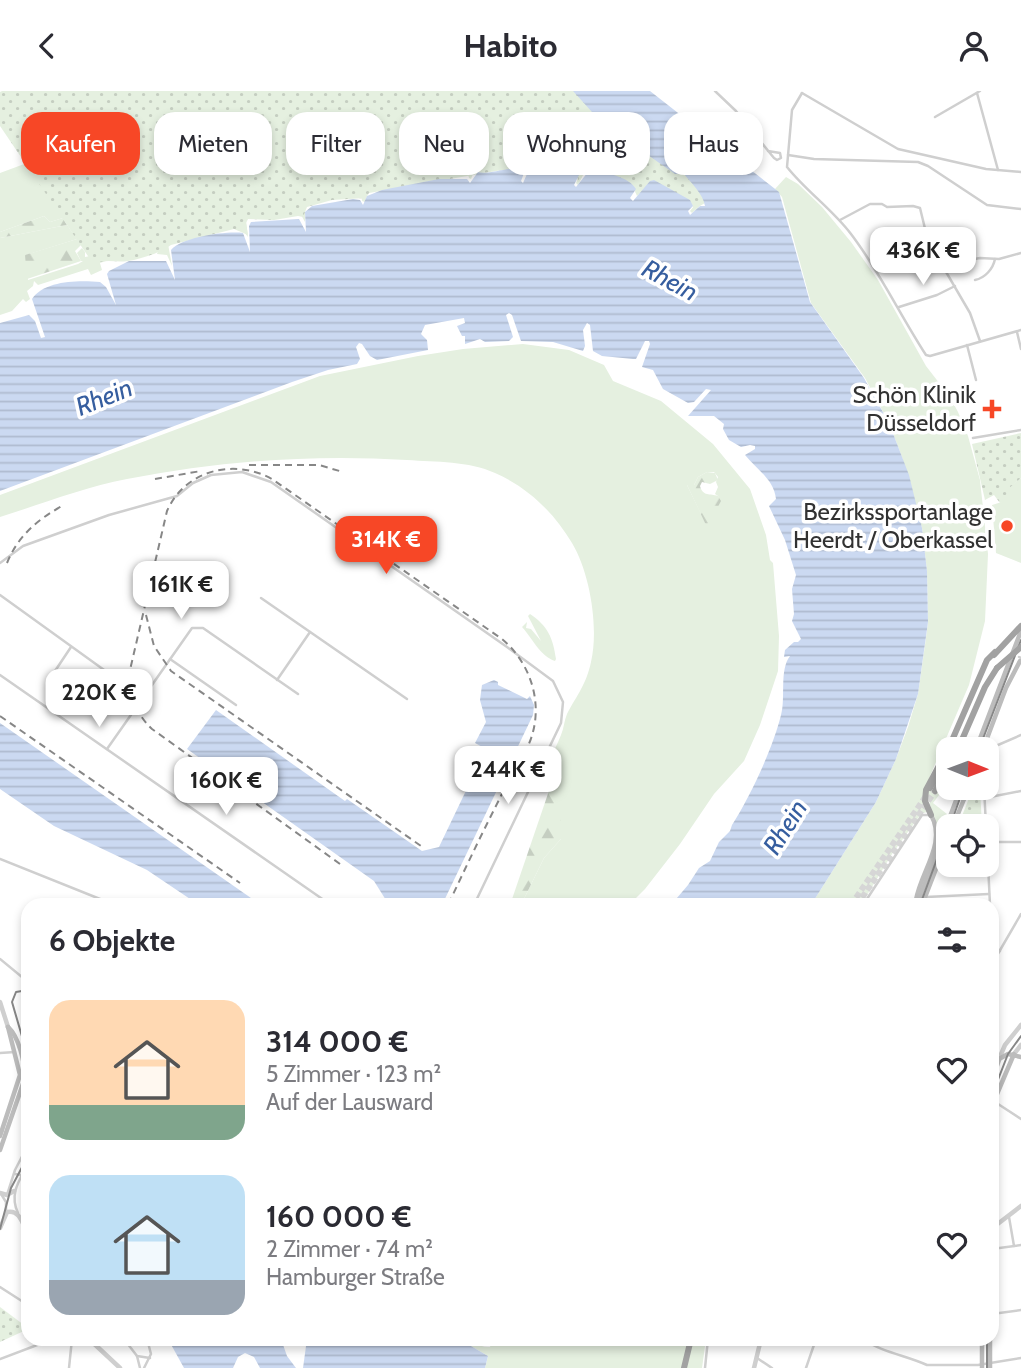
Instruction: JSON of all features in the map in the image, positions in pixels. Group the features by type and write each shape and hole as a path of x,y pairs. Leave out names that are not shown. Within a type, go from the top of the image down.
{"highway":[{"path":"931,815 925,801 928,783 950,745 983,669 1021,626"},
{"path":"963,737 985,687 998,668 1021,649"},
{"path":"957,737 984,673 997,650"},
{"path":"686,1368 691,1346"}],"main road":[{"path":"984,737 1021,631"},
{"path":"1020,661 1017,651 1021,638"},
{"path":"984,737 1020,661 1021,649"},
{"path":"920,898 956,800"},
{"path":"918,898 919,885 937,840 937,829 931,815"},
{"path":"926,897 936,870"},
{"path":"8,1027 21,1070"},
{"path":"8,1027 13,1032 21,1057"},
{"path":"999,1059 1012,1054 1021,1057"},
{"path":"999,1088 1012,1054"},
{"path":"0,1136 21,1085"},
{"path":"0,1150 3,1129"},
{"path":"982,1346 982,1366"},
{"path":"990,1346 990,1365"}],"street":[{"path":"715,91 768,151"},
{"path":"1021,172 998,170 898,149 801,92 792,110 787,167 840,220 881,276 925,353 930,356 1019,331 1021,349"},
{"path":"934,117 979,92 998,170"},
{"path":"918,162 919,154"},
{"path":"788,155 814,159 918,162 987,205 1021,209"},
{"path":"840,220 870,204 887,207 914,206 922,210 926,234 970,313 981,341"},
{"path":"942,265 1021,253"},
{"path":"975,280 984,278 995,259"},
{"path":"899,307 955,286"},
{"path":"967,345 976,380"},
{"path":"973,438 1021,430"},
{"path":"0,563 23,546 109,515 175,496 197,480 211,475 242,472 271,482 507,647 553,681 564,708 561,723 477,898"},
{"path":"0,595 143,698"},
{"path":"261,598 407,699"},
{"path":"107,749 188,631 199,627 298,694"},
{"path":"277,680 310,632"},
{"path":"53,674 71,647"},
{"path":"169,659 236,705"},
{"path":"0,675 321,898"},
{"path":"289,688 296,687"},
{"path":"999,745 1021,735"},
{"path":"999,795 1021,791"},
{"path":"867,898 921,817 931,815"},
{"path":"999,843 1021,842"},
{"path":"0,859 98,898"},
{"path":"988,877 989,898"},
{"path":"926,897 989,894"},
{"path":"999,951 1021,913"},
{"path":"1,961 21,977"},
{"path":"0,1002 8,1027"},
{"path":"999,1059 1021,1025"},
{"path":"5,1052 11,1042"},
{"path":"1007,1044 1012,1054 1021,1045"},
{"path":"0,1053 15,1052"},
{"path":"999,1105 1021,1119"},
{"path":"999,1110 1003,1109"},
{"path":"7,1195 21,1161"},
{"path":"15,1174 21,1176"},
{"path":"21,1178 14,1191 13,1203 21,1222"},
{"path":"0,1193 7,1195 14,1191"},
{"path":"0,1193 6,1202 6,1214 0,1228"},
{"path":"1001,1222 1021,1206"},
{"path":"6,1214 10,1211 18,1213"},
{"path":"6,1214 14,1215 21,1222"},
{"path":"1009,1217 1014,1246"},
{"path":"999,1248 1021,1245"},
{"path":"0,1287 21,1300"},
{"path":"999,1313 1021,1310"},
{"path":"0,1359 34,1346"},
{"path":"69,1368 71,1346"},
{"path":"96,1346 120,1368"},
{"path":"129,1346 142,1368 150,1358 150,1346"},
{"path":"705,1368 707,1346"},
{"path":"754,1368 759,1346"},
{"path":"806,1368 814,1346"},
{"path":"878,1346 922,1363 982,1366 1021,1358"},
{"path":"137,1356 150,1358"},
{"path":"756,1358 772,1368"},
{"path":"921,1368 922,1363"}],"green space":[{"path":"580,91 607,112 503,112 503,170 489,172 489,112 399,112 399,175 473,175 369,193 366,198 332,200 307,207 303,217 248,219 248,235 234,229 171,245 139,259 94,265 33,175 140,175 140,112 21,112 21,157 0,126 0,92"},
{"path":"650,145 664,155 664,175 686,175 709,201 694,209 692,205 648,186 637,196 634,189 602,175 650,175"},
{"path":"650,156 664,166 664,175 685,175 702,195 703,203 692,213 690,211 698,201 697,196 675,182 650,179 636,192 638,184 632,179 624,178 624,175 650,175"},
{"path":"489,158 495,161 503,160 503,163 489,165"},
{"path":"21,165 21,175 35,175 63,218 50,222 44,216 0,232 0,173"},
{"path":"431,175 404,183 372,186 365,202 362,201 361,194 346,192 305,204 305,222 300,213 250,216 246,221 248,237 239,226 198,233 195,230 175,237 165,245 168,244 172,266 167,255 157,254 158,251 100,263 102,270 91,275 88,269 38,285 34,281 27,291 30,299 26,302 23,299 12,311 0,315 0,238 67,225 77,239 26,255 28,280 78,264 83,261 77,253 82,248 85,257 183,227 185,233 194,229 223,222 224,214 238,209 240,217 277,207 297,196 300,202 338,190 338,186 357,181 359,186"},
{"path":"575,175 583,175 578,185"},
{"path":"786,177 798,184 822,207 878,280 926,366 958,412 968,436 980,480 988,554 985,621 969,685 947,737 936,737 936,762 927,783 927,812 921,814 892,854 865,898 815,898 876,802 896,759 918,694 928,622 927,571 922,528 902,457 889,423 865,378 811,303 782,197 775,189"},
{"path":"44,216 50,222 63,218 67,225 0,238 0,232"},
{"path":"77,239 81,245 75,251 81,261 27,279 25,255"},
{"path":"523,344 569,350 604,365 613,381 661,401 713,444 750,489 773,563 779,636 778,671 760,725 744,761 714,794 680,844 636,898 524,898 544,858 561,839 561,788 556,780 543,773 559,740 567,714 587,677 594,633 588,585 572,543 549,512 519,486 485,469 452,463 337,458 231,463 111,482 0,517 0,495 320,376 418,356","holes":["707,472 714,472 718,477 715,494 720,502 706,524 687,485 694,485 698,477"]},
{"path":"1021,433 1021,478 1008,489 1012,493 1005,502 1000,503 994,495 985,500 972,444"},
{"path":"707,472 715,473 718,480 710,484 702,482 701,489 705,493 718,496 721,501 706,525 687,485 694,485 698,477"},
{"name":"Bezirkssportanlage Heerdt / Oberkassel","path":"1021,478 1021,563 996,553 992,505 1005,501 1007,489"},
{"path":"530,614 549,633 555,661 541,651 522,627 527,622 526,628 531,629 541,641 528,616"},
{"path":"553,779 561,788 561,839 544,858 524,898 512,898"},
{"path":"928,788 936,792 933,803 947,814 936,814 936,824 929,802"},
{"path":"968,800 981,800 981,814 963,814"},
{"path":"0,1307 21,1323 21,1332 0,1342"},
{"path":"471,1346 705,1346 702,1368 485,1368 488,1356"}],"water":[{"path":"573,91 650,91 677,112 664,112 664,166 650,156 650,112 592,112"},
{"name":"Rhein","path":"503,170 503,175 523,175 523,183 527,175 579,175 574,185 576,187 586,175 610,175 633,184 636,189 630,198 633,201 650,181 654,180 690,200 693,206 688,211 690,215 700,206 705,206 700,193 685,175 757,175 779,192 810,302 864,378 889,423 909,475 922,528 927,571 928,622 918,694 896,759 876,802 815,898 677,898 699,868 710,861 719,842 730,831 753,787 767,757 781,715 785,669 790,656 784,657 785,650 801,639 792,621 792,589 796,575 785,540 769,506 776,499 775,492 768,480 745,455 755,449 755,446 741,447 729,440 723,429 724,424 714,416 688,416 711,390 706,389 694,402 688,403 663,389 653,370 642,367 649,341 645,341 636,359 633,359 602,356 593,351 590,325 587,323 583,330 583,351 553,342 521,341 509,313 506,315 513,337 509,341 485,342 480,339 465,344 465,336 462,336 457,326 465,323 464,318 425,325 421,334 427,340 428,350 377,360 359,343 356,347 360,359 357,364 292,382 0,491 0,323 29,315 35,321 41,338 45,337 32,299 45,288 73,281 100,282 116,305 107,274 129,261 166,261 175,280 171,250 194,238 243,233 250,252 251,222 299,219 306,232 305,212 312,206 353,199 360,200 363,205 367,196 382,190 439,179 467,179 470,183 476,175 489,175 489,173"},
{"path":"494,680 498,685 527,699 530,696 534,705 533,715 445,898 385,898 374,881 187,749 216,710 345,801 347,799 422,851 439,847 486,749 475,743 486,722 480,700 482,685"},
{"path":"0,723 251,898 189,898 147,870 54,826 0,789"},
{"path":"172,1346 283,1346 296,1368 260,1368 254,1357 245,1353 238,1357 233,1368 184,1368"},
{"path":"306,1346 471,1346 488,1356 485,1368 303,1368"}],"tunnel":[{"path":"862,898 935,791"},
{"path":"856,898 926,796"}],"tram line":[{"path":"984,737 1021,640"},
{"path":"954,814 959,800"},
{"path":"923,898 936,862"},
{"path":"21,991 16,992 12,1002 21,1033"},
{"path":"999,1077 1008,1054 1021,1036"},
{"path":"0,1229 11,1188 21,1169"},
{"path":"987,1346 987,1368"}],"railway":[{"path":"249,465 319,465 343,472"},
{"path":"340,864 152,729 134,702 130,670 167,511 175,497 186,486 198,477 212,472 242,469 272,479 502,639 522,661 533,688 533,732 451,898"},
{"path":"155,479 201,471"},
{"path":"7,563 11,553 29,530 62,506"},
{"path":"146,615 154,646 171,671 421,846"},
{"path":"0,716 240,883"}],"place":[{"name":"Schön Klinik Düsseldorf","path":"992,409"},
{"name":"Bezirkssportanlage Heerdt / Oberkassel","path":"1007,526"}]}
